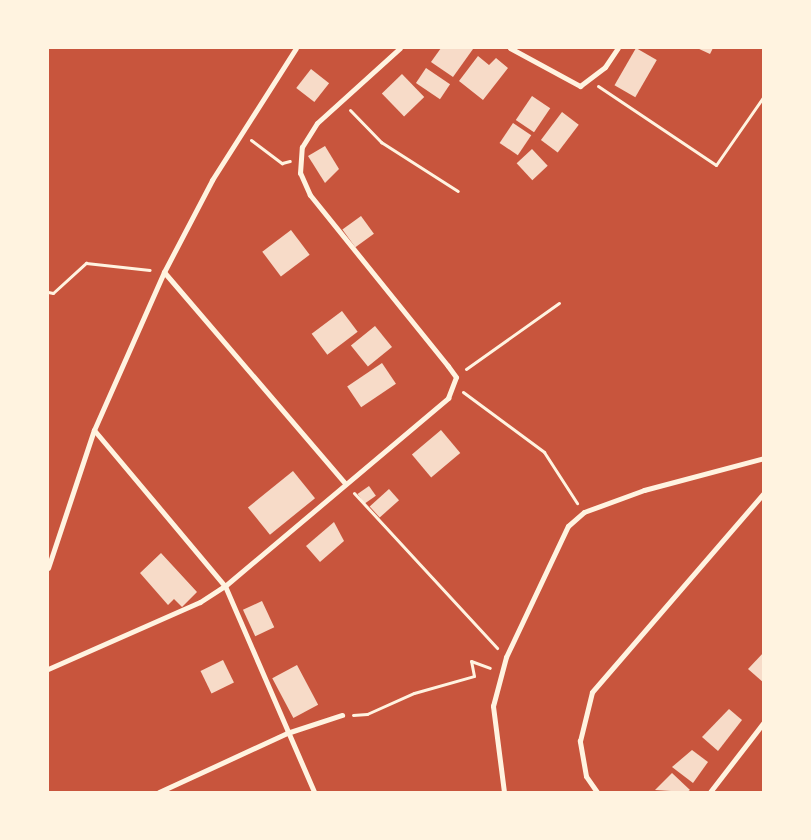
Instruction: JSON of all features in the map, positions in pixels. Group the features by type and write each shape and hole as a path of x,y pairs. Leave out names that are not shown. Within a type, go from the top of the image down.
{"street":[{"path":"48,568 94,430 164,272 241,132 296,48"},
{"path":"48,669 200,602 225,586 345,483 440,406 455,385 456,377 310,195 300,159 308,134 339,99 400,48"},
{"path":"510,48 568,83 580,86 595,76 618,48"},
{"path":"164,272 345,483"},
{"path":"94,430 225,586 314,792"},
{"path":"504,792 493,706 506,657 568,526 584,512 644,490 764,458"},
{"path":"597,792 586,776 580,741 592,692 764,494"},
{"path":"159,792 287,733 342,715"},
{"path":"710,792 764,722"}],"path":[{"path":"595,76 599,88 716,165 764,96"},
{"path":"339,99 381,142 458,191"},
{"path":"241,132 282,163 300,159"},
{"path":"48,293 52,293 86,263 164,272"},
{"path":"456,377 560,303"},
{"path":"455,385 544,452 584,512"},
{"path":"342,715 366,714 414,693 474,676 471,661 488,670 506,657 345,483"}],"building":[{"path":"441,48 473,49 453,77 431,62"},
{"path":"636,48 657,60 635,97 614,85"},
{"path":"697,48 713,48 710,54"},
{"path":"478,56 489,65 496,58 508,68 483,100 459,81"},
{"path":"426,68 450,84 440,99 416,83"},
{"path":"311,69 329,83 314,102 296,88"},
{"path":"402,74 424,97 404,116 382,93"},
{"path":"532,96 550,108 534,132 516,120"},
{"path":"562,112 579,125 558,153 541,140"},
{"path":"513,123 531,135 518,155 500,143"},
{"path":"325,146 339,169 325,183 308,156"},
{"path":"532,149 548,166 532,180 517,163"},
{"path":"361,216 374,234 355,247 342,230"},
{"path":"291,230 310,255 281,276 262,252"},
{"path":"342,311 358,332 327,355 312,334"},
{"path":"375,326 392,347 368,366 351,346"},
{"path":"382,363 396,384 361,407 347,386"},
{"path":"441,430 460,453 431,477 412,454"},
{"path":"293,471 315,498 270,535 248,508"},
{"path":"369,486 376,496 364,504 358,494"},
{"path":"389,489 399,500 380,518 370,506"},
{"path":"334,522 344,541 320,562 306,546"},
{"path":"161,553 197,592 182,607 174,599 168,605 140,573"},
{"path":"262,601 274,627 255,636 243,610"},
{"path":"764,652 764,683 748,669"},
{"path":"223,660 234,682 211,693 201,671"},
{"path":"297,665 318,705 293,718 272,678"},
{"path":"729,709 742,720 718,751 702,737"},
{"path":"692,750 708,762 693,783 672,767"},
{"path":"672,773 690,790 687,792 655,790"}]}
